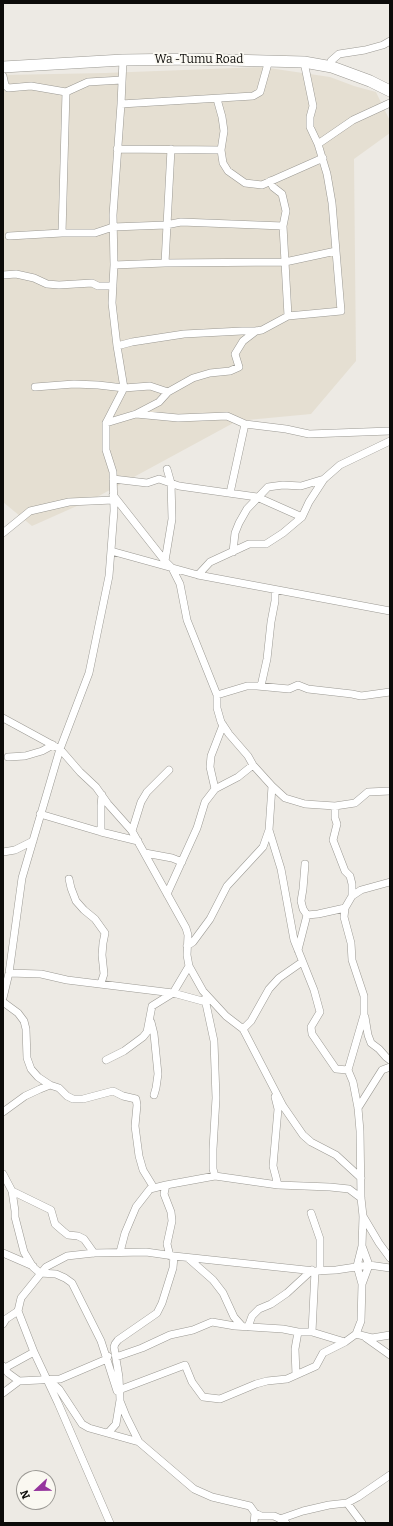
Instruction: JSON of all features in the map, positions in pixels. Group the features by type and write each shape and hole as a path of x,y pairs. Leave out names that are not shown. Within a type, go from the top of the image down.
{"highway":[{"name":"Wa -Tumu Road","path":"3,67 123,60 269,60 304,62 332,67 370,81 390,91"}],"street":[{"path":"332,67 331,61 339,54 365,50 383,45 390,41"},
{"path":"3,998 9,973 22,878 60,749 89,673 109,576 113,472 106,450 106,423 124,388 113,317 113,227 123,60"},
{"path":"121,104 253,96 260,92 269,60"},
{"path":"117,346 184,334 242,330 256,331 262,330 288,316 341,311 332,203 323,158 310,123 313,108 304,62"},
{"path":"3,76 5,85 8,88 31,86 66,92 88,82 122,80"},
{"path":"62,233 66,92"},
{"path":"217,99 224,131 220,150 223,163 228,171 245,183 262,185 323,158"},
{"path":"318,144 353,120 390,104"},
{"path":"117,149 220,150"},
{"path":"165,263 170,149"},
{"path":"270,181 273,187 282,194 286,210 283,226 288,316"},
{"path":"9,236 95,233 113,227 166,225 181,222 283,226"},
{"path":"114,265 285,262 336,252"},
{"path":"3,276 16,274 34,278 47,284 59,285 92,283 98,286 113,286"},
{"path":"106,423 136,414 159,402 168,392 193,378 210,373 230,371 239,368 235,354 243,341 256,331"},
{"path":"35,387 74,384 124,388 150,386 168,392"},
{"path":"136,414 178,418 227,416 245,424 286,429 309,434 390,431"},
{"path":"230,493 245,424"},
{"path":"198,575 210,562 250,544 266,544 283,533 302,517 309,502 324,479 340,465 390,441"},
{"path":"165,561 172,520 171,483 167,469"},
{"path":"113,479 147,483 159,480 179,486 258,498 302,517"},
{"path":"233,552 234,533 247,509 268,487 282,485 302,486 324,479"},
{"path":"3,533 30,511 70,502 113,498"},
{"path":"113,498 172,568 180,584 189,627 218,695 217,708 223,725 248,756 253,765 272,786 285,798 305,804 335,806 355,803 368,792 390,791"},
{"path":"111,551 198,575 390,611"},
{"path":"262,686 275,601 275,590"},
{"path":"218,695 247,686 289,689 298,685 308,689 361,696 390,692"},
{"path":"3,718 60,749 102,795 132,831 186,928 188,935 187,955 189,966 203,991 226,1016 243,1029 283,1106 303,1135 311,1142 336,1154 361,1178"},
{"path":"215,789 210,767 211,756 223,725"},
{"path":"8,757 25,756 42,751 53,745"},
{"path":"166,894 182,862 205,802 215,789 238,777 253,765"},
{"path":"132,831 141,802 147,792 169,770"},
{"path":"187,946 192,942 210,919 227,886 263,847 269,830 272,786"},
{"path":"101,832 102,795"},
{"path":"335,806 334,818 337,824 333,840 345,871 350,876 352,896"},
{"path":"40,814 138,841"},
{"path":"269,830 280,869 292,930 302,962 314,990 320,1012 311,1027 312,1034 336,1069 348,1070"},
{"path":"3,852 15,850 33,841"},
{"path":"145,853 172,858 182,862"},
{"path":"298,950 307,915 303,909 301,901 304,889 304,864"},
{"path":"69,879 76,901 96,919 105,933 102,955 104,974 101,983"},
{"path":"390,882 361,890 352,896 345,908 344,917 351,943 352,960 364,996 364,1015 368,1035 371,1043 390,1060"},
{"path":"307,915 345,908"},
{"path":"243,1029 251,1022 269,989 279,978 302,962"},
{"path":"106,1060 124,1051 143,1038 150,1026 152,1006 156,1002 173,993 189,966"},
{"path":"9,973 41,974 67,980 173,993 206,1002"},
{"path":"203,991 214,1041 216,1098 212,1148 213,1169 215,1176"},
{"path":"3,1002 18,1013 24,1022 26,1029 26,1058 38,1077 50,1085 59,1088 67,1096 73,1099 83,1099 113,1091 123,1096 136,1099 136,1143 143,1170 154,1188"},
{"path":"119,1390 185,1365 192,1382 203,1397 215,1399 225,1398 256,1384 267,1381 287,1379 316,1366 324,1353 345,1342 356,1334 361,1321 362,1284 357,1266 362,1246 363,1216 358,1108 353,1082 348,1070 364,1015"},
{"path":"150,1018 154,1034 158,1074 154,1095"},
{"path":"358,1108 382,1070 390,1067"},
{"path":"3,1112 25,1096 50,1085"},
{"path":"273,1087 278,1109 273,1166 278,1185"},
{"path":"3,1174 12,1191 15,1217 24,1252 33,1266 40,1273 56,1274 72,1283 100,1341 126,1416 139,1442 194,1489 212,1497 250,1506 255,1513 261,1516 274,1516 283,1521 304,1511 329,1505 347,1503 390,1475"},
{"path":"120,1252 125,1233 136,1208 146,1193 154,1188 166,1185 215,1176 278,1185 349,1189 361,1198"},
{"path":"3,1393 19,1381 60,1379 106,1359 118,1340 157,1313 174,1268 172,1256 167,1244 172,1221 171,1212 164,1194 166,1185"},
{"path":"12,1191 51,1210 55,1224 68,1235 78,1236 84,1239 94,1253"},
{"path":"311,1213 320,1239 316,1271 312,1332"},
{"path":"363,1216 390,1258"},
{"path":"362,1246 369,1265 362,1284"},
{"path":"110,1523 48,1380 34,1352 18,1311 20,1298 46,1267 67,1256 94,1253 146,1252 188,1258 316,1271 336,1270 369,1265 390,1268"},
{"path":"3,1253 33,1266"},
{"path":"188,1258 213,1280 223,1293 234,1317 245,1327"},
{"path":"245,1327 252,1316 259,1309 271,1304 316,1271"},
{"path":"3,1324 6,1319 18,1311"},
{"path":"116,1357 142,1348 170,1335 193,1330 212,1322 245,1327 312,1332 345,1342"},
{"path":"296,1375 295,1349 298,1332"},
{"path":"356,1334 372,1338 390,1335"},
{"path":"366,1337 390,1355"},
{"path":"100,1341 115,1344"},
{"path":"108,1433 116,1424 120,1400 119,1377 114,1348 115,1344"},
{"path":"19,1381 4,1368 34,1352"},
{"path":"48,1380 59,1389 82,1424 89,1428 139,1442"},
{"path":"347,1503 362,1523"},
{"path":"254,1523 255,1513"}],"shaded area":[{"path":"262,67 330,77 376,92 390,121 390,133 354,159 356,361 311,414 237,421 97,497 32,526 3,502 3,75"}]}
